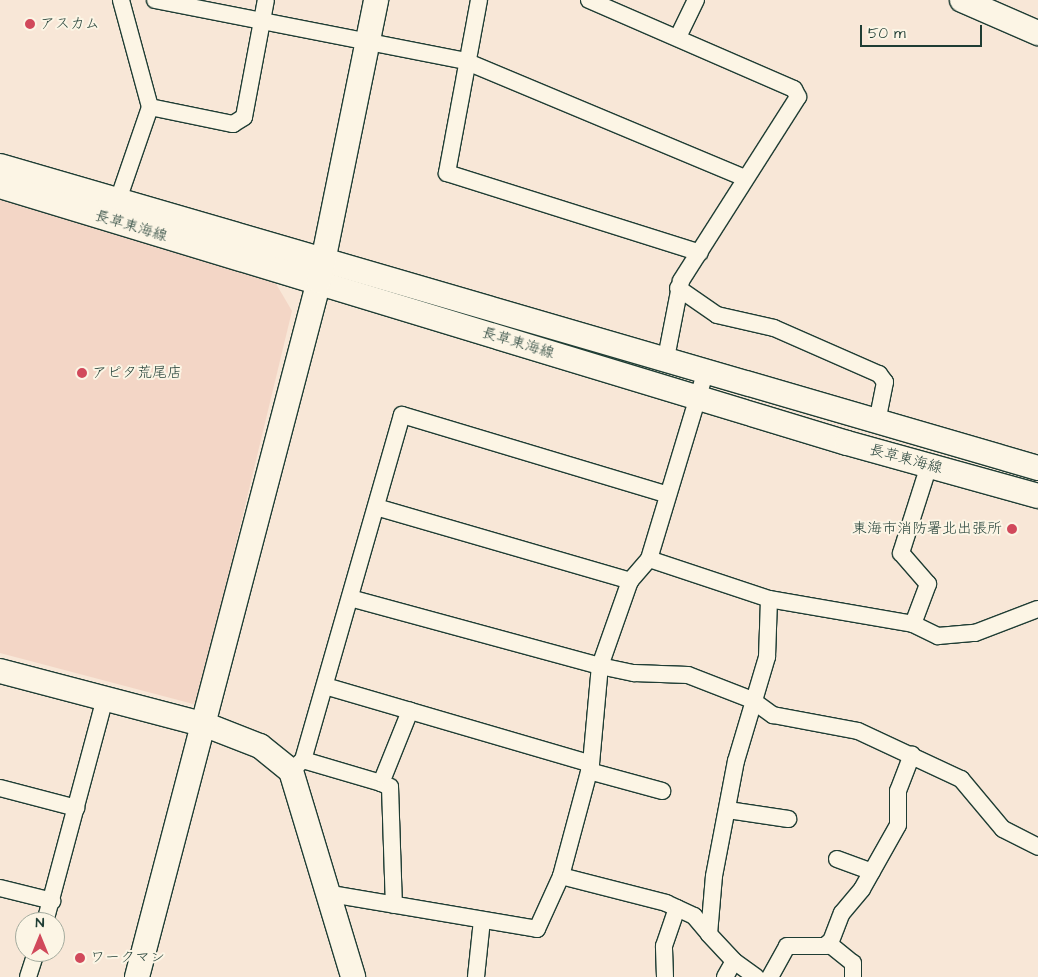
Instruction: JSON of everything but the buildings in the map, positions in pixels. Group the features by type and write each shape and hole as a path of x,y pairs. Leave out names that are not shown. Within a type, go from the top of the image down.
{"main road":[{"path":"137,977 206,725 321,271 376,0"},
{"path":"962,0 1038,33"},
{"name":"長草東海線","path":"0,166 699,396 1038,496"},
{"name":"長草東海線","path":"0,186 321,271 666,358 1038,468"},
{"path":"0,671 206,725 260,746 297,766 353,977"}],"street":[{"path":"117,203 150,107 121,0"},
{"path":"155,0 367,44 465,61 745,178"},
{"path":"150,107 233,124 244,118 266,0"},
{"path":"479,0 465,61 447,174 700,253"},
{"path":"589,0 678,37 794,89 798,97 745,178 678,288 666,358"},
{"path":"678,37 696,0"},
{"path":"678,288 717,315 774,328 879,374 885,382 878,422"},
{"path":"331,894 537,929 561,876 590,768 600,666 630,581 648,559 666,494 706,370"},
{"path":"394,905 390,787 381,783 297,766 325,686 402,414 666,494"},
{"path":"913,624 928,584 901,553 929,465"},
{"path":"376,507 630,581"},
{"path":"648,559 769,599 913,624 938,636 975,633 1038,609"},
{"path":"350,598 600,666 634,673 688,675 752,700 773,715 858,730 961,779 1003,829 1038,847"},
{"path":"709,934 714,876 752,700 767,657 769,599"},
{"path":"325,686 662,791"},
{"path":"48,912 105,698"},
{"path":"381,783 410,711"},
{"path":"828,943 842,913 872,872 898,824 898,791 912,755"},
{"path":"0,788 76,808"},
{"path":"728,810 788,819"},
{"path":"837,860 872,872"},
{"path":"561,876 677,908 694,916 734,961 756,977"},
{"path":"0,888 52,901"},
{"path":"665,977 664,946 677,908"},
{"path":"476,977 482,920"},
{"path":"770,977 788,946 828,943 852,963 853,977"},
{"path":"725,977 734,961"},
{"path":"28,977 33,962"}],"shaded area":[{"name":"アピタ荒尾店","path":"0,197 275,282 292,311 197,705 0,653"}],"place":[{"name":"アスカム","path":"30,24"},
{"name":"アピタ荒尾店","path":"82,373"},
{"name":"東海市消防署北出張所","path":"1012,529"},
{"name":"ワークマン","path":"80,958"}]}
